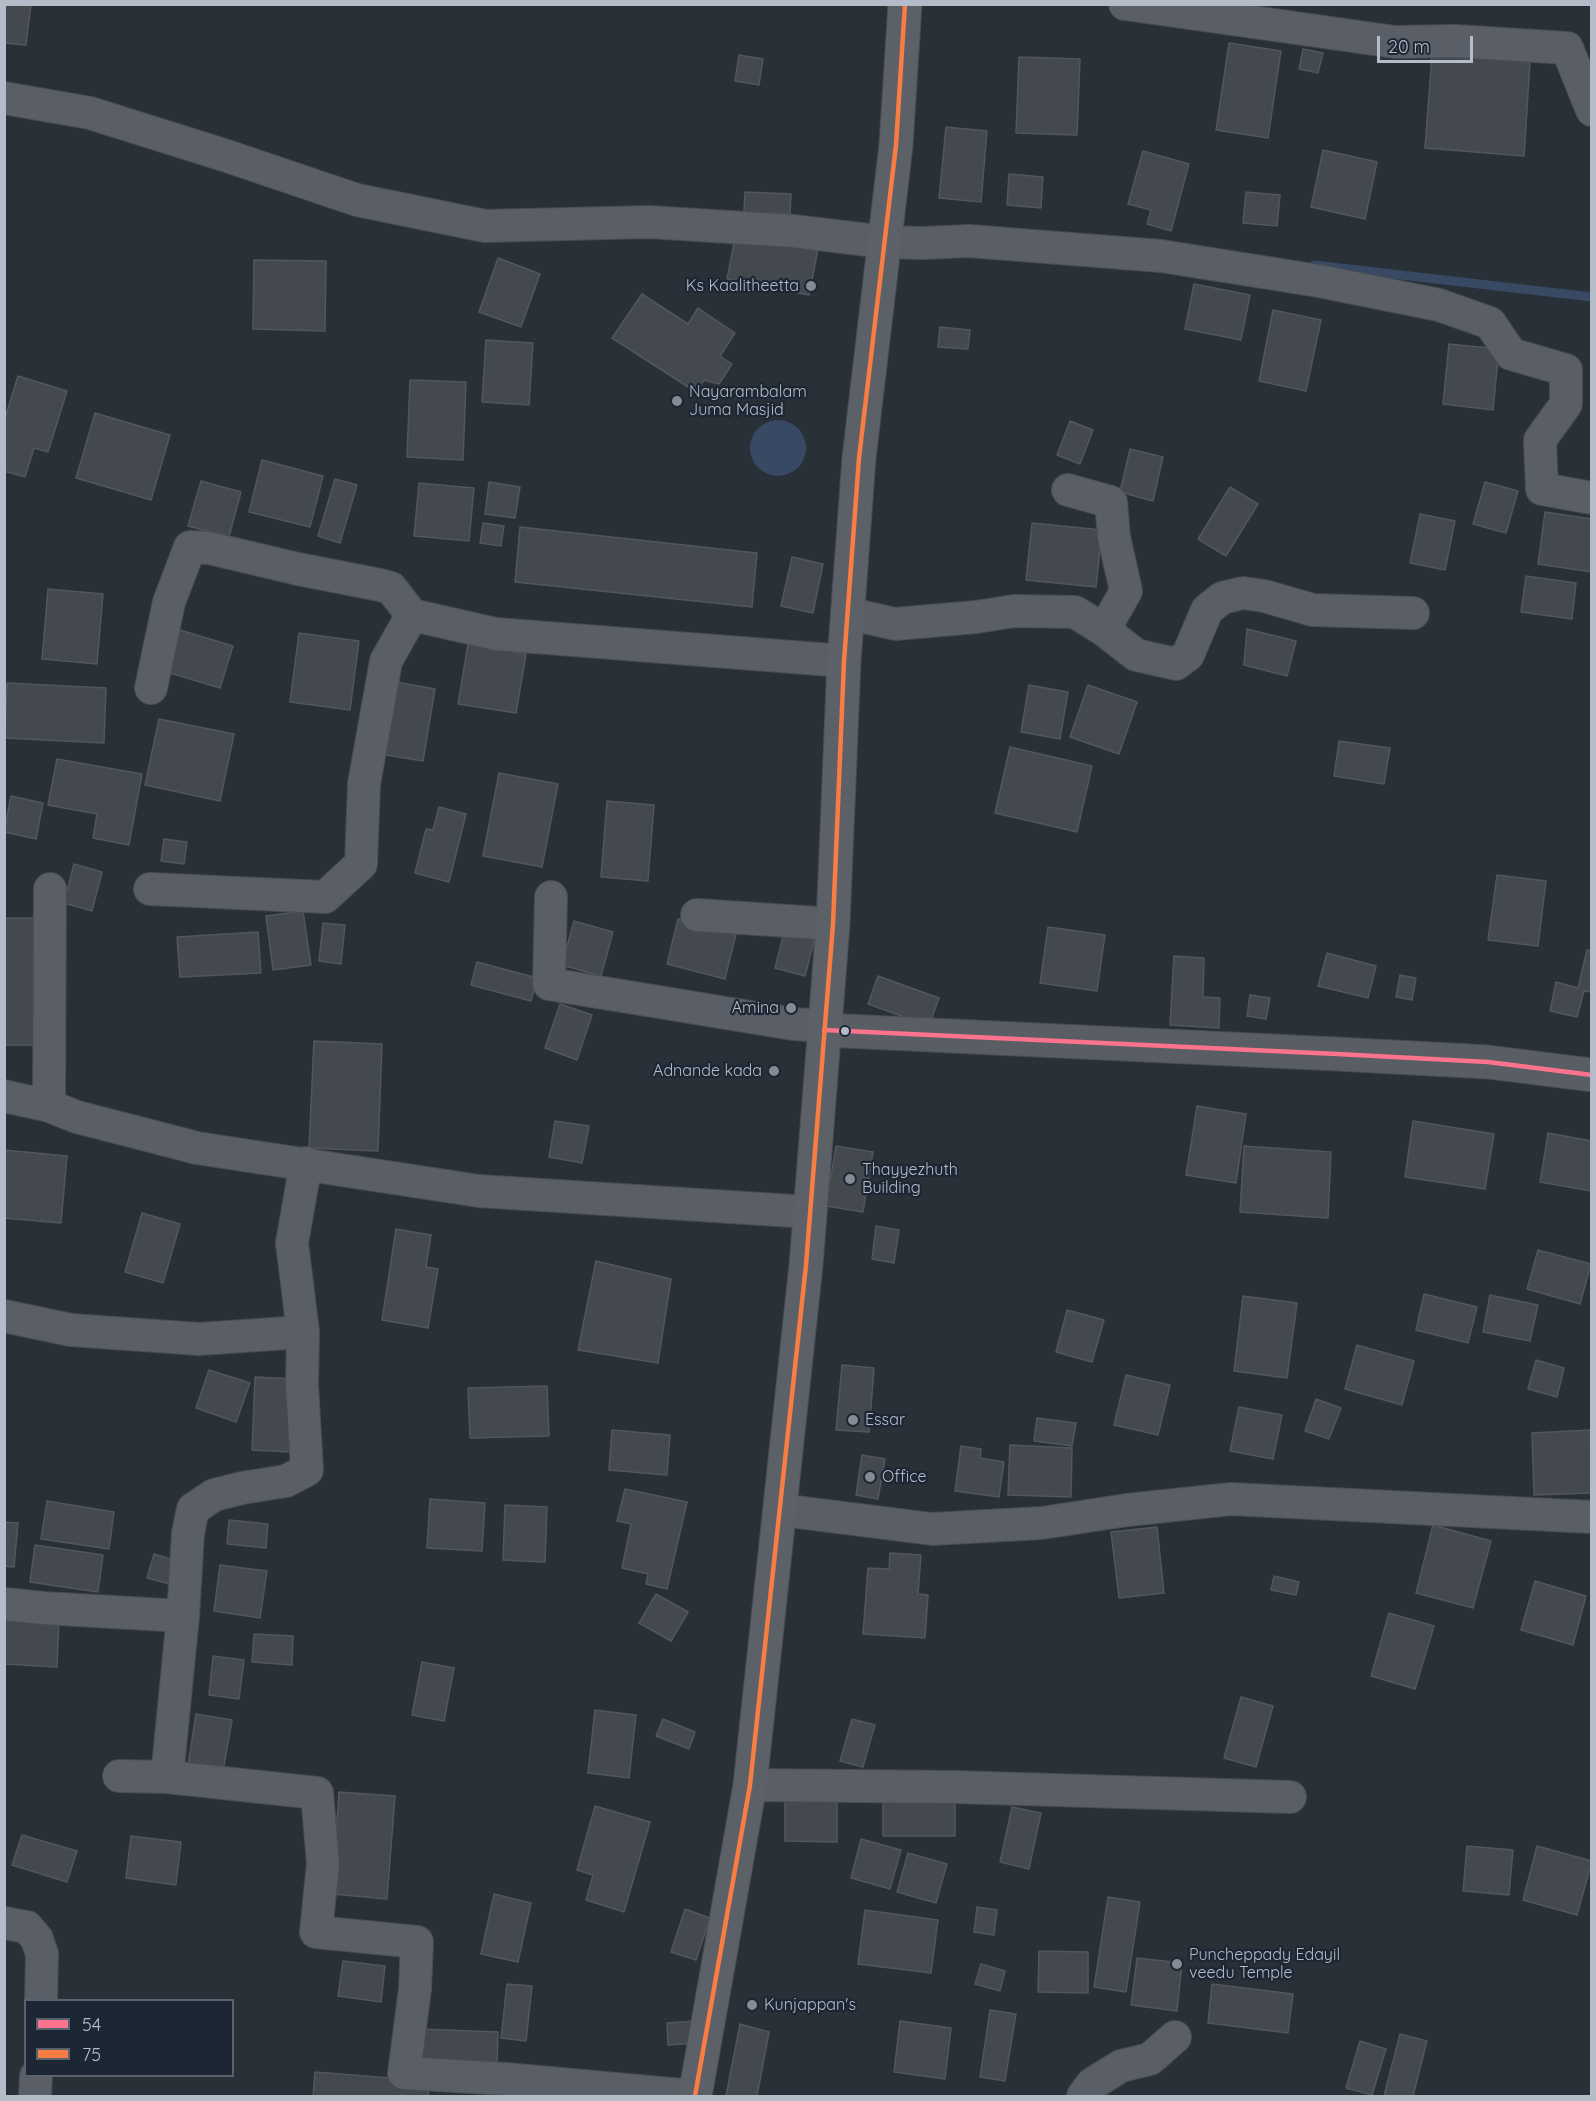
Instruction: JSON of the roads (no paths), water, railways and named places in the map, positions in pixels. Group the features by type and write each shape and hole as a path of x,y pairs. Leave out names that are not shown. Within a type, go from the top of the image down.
{"main road":[{"path":"694,2097 750,1785 806,1265 808,1212 833,924 844,661 859,458 896,145 905,4"}],"street":[{"path":"1125,4 1395,42 1455,41 1568,48 1592,110"},
{"path":"4,99 90,113 357,200 485,226 649,222 793,231 885,242 969,241 1161,256 1319,281 1439,305 1490,323 1510,354 1566,370 1566,404 1540,440 1542,489 1592,498"},
{"path":"1068,490 1111,502 1114,537 1126,591 1104,630"},
{"path":"151,688 169,602 190,547 209,548 391,588 412,615 496,634 844,661"},
{"path":"847,613 895,624 976,617 1014,611 1075,612 1104,630 1136,655 1176,664 1188,655 1208,610 1222,598 1243,593 1264,596 1313,610 1413,613"},
{"path":"150,889 325,897 361,864 364,784 386,661 412,615"},
{"path":"49,1107 50,889"},
{"path":"551,897 549,984 825,1028 1488,1062 1592,1075"},
{"path":"697,915 833,924"},
{"path":"4,1096 197,1148 479,1191 808,1212"},
{"path":"167,1777 183,1616 188,1533 193,1509 214,1495 286,1481 307,1470 302,1386 303,1332 292,1243 306,1164"},
{"path":"4,1316 71,1330 199,1339 303,1332"},
{"path":"781,1510 932,1529 1042,1523 1127,1509 1231,1499 1592,1517"},
{"path":"4,1604 183,1616"},
{"path":"119,1776 167,1777 316,1793 322,1864 316,1932 417,1942 415,1989 404,2073 506,2079 694,2097"},
{"path":"750,1785 954,1787 1290,1797"},
{"path":"4,1923 27,1927 37,1940 42,1954 41,1999"},
{"path":"1083,2097 1092,2084 1121,2066 1150,2059 1175,2037"},
{"path":"35,2097 36,2077"}],"water":[{"path":"778,420 789,422 798,428 804,437 806,448 804,459 798,468 789,474 778,476 767,474 758,468 752,459 750,448 752,437 758,428 767,422"}],"waterway":[{"path":"1314,265 1592,297"}],"place":[{"name":"Ks Kaalitheetta","path":"811,286"},
{"name":"Nayarambalam Juma Masjid","path":"677,401"},
{"name":"Amina","path":"791,1008"},
{"name":"Adnande kada","path":"774,1071"},
{"name":"Thayyezhuth Building","path":"850,1179"},
{"name":"Essar","path":"853,1420"},
{"name":"Office","path":"870,1477"},
{"name":"Puncheppady Edayil veedu Temple","path":"1177,1964"},
{"name":"Kunjappan's","path":"752,2005"}]}
